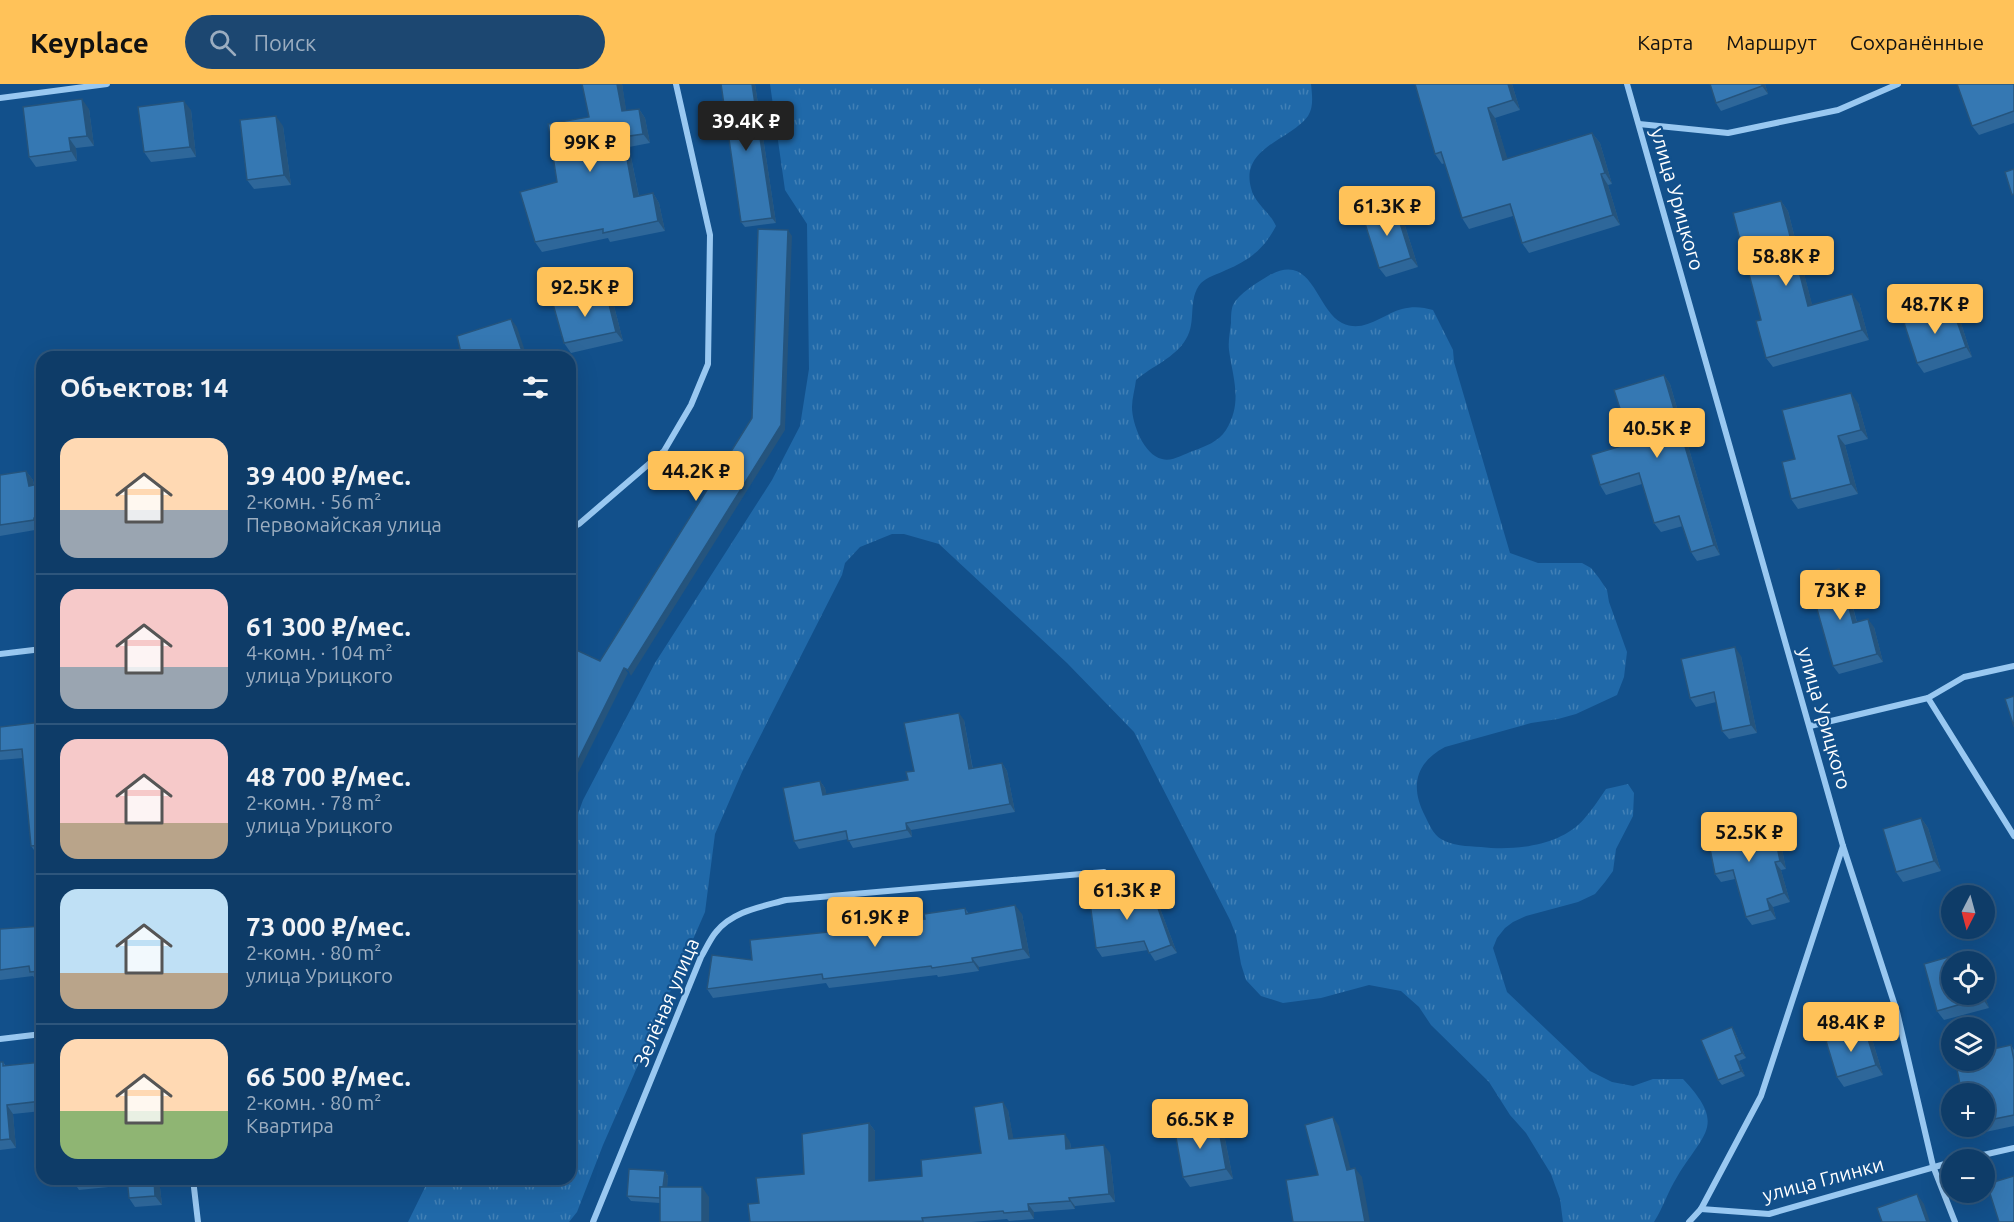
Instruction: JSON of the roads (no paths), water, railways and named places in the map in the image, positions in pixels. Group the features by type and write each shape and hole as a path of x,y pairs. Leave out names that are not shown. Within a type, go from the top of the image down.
{"street":[{"path":"0,98 106,84"},
{"path":"576,526 664,451 691,405 708,364 710,235 676,84"},
{"name":"улица Урицкого","path":"1627,84 1843,846 1898,1012 1933,1166 1955,1222"},
{"path":"1639,124 1728,133 1838,110 1898,84"},
{"path":"0,654 36,650"},
{"path":"1810,726 1928,698 1964,677 2014,666"},
{"path":"1928,698 2014,836"},
{"path":"1689,1222 1701,1209 1761,1096 1843,846"},
{"name":"Зелёная улица","path":"593,1222 701,957 714,933 729,918 786,900 1104,872"},
{"path":"0,1039 36,1035"},
{"path":"1995,1152 2014,1148"},
{"name":"улица Глинки","path":"1701,1209 1769,1214 1941,1164"},
{"path":"194,1185 198,1222"}]}
